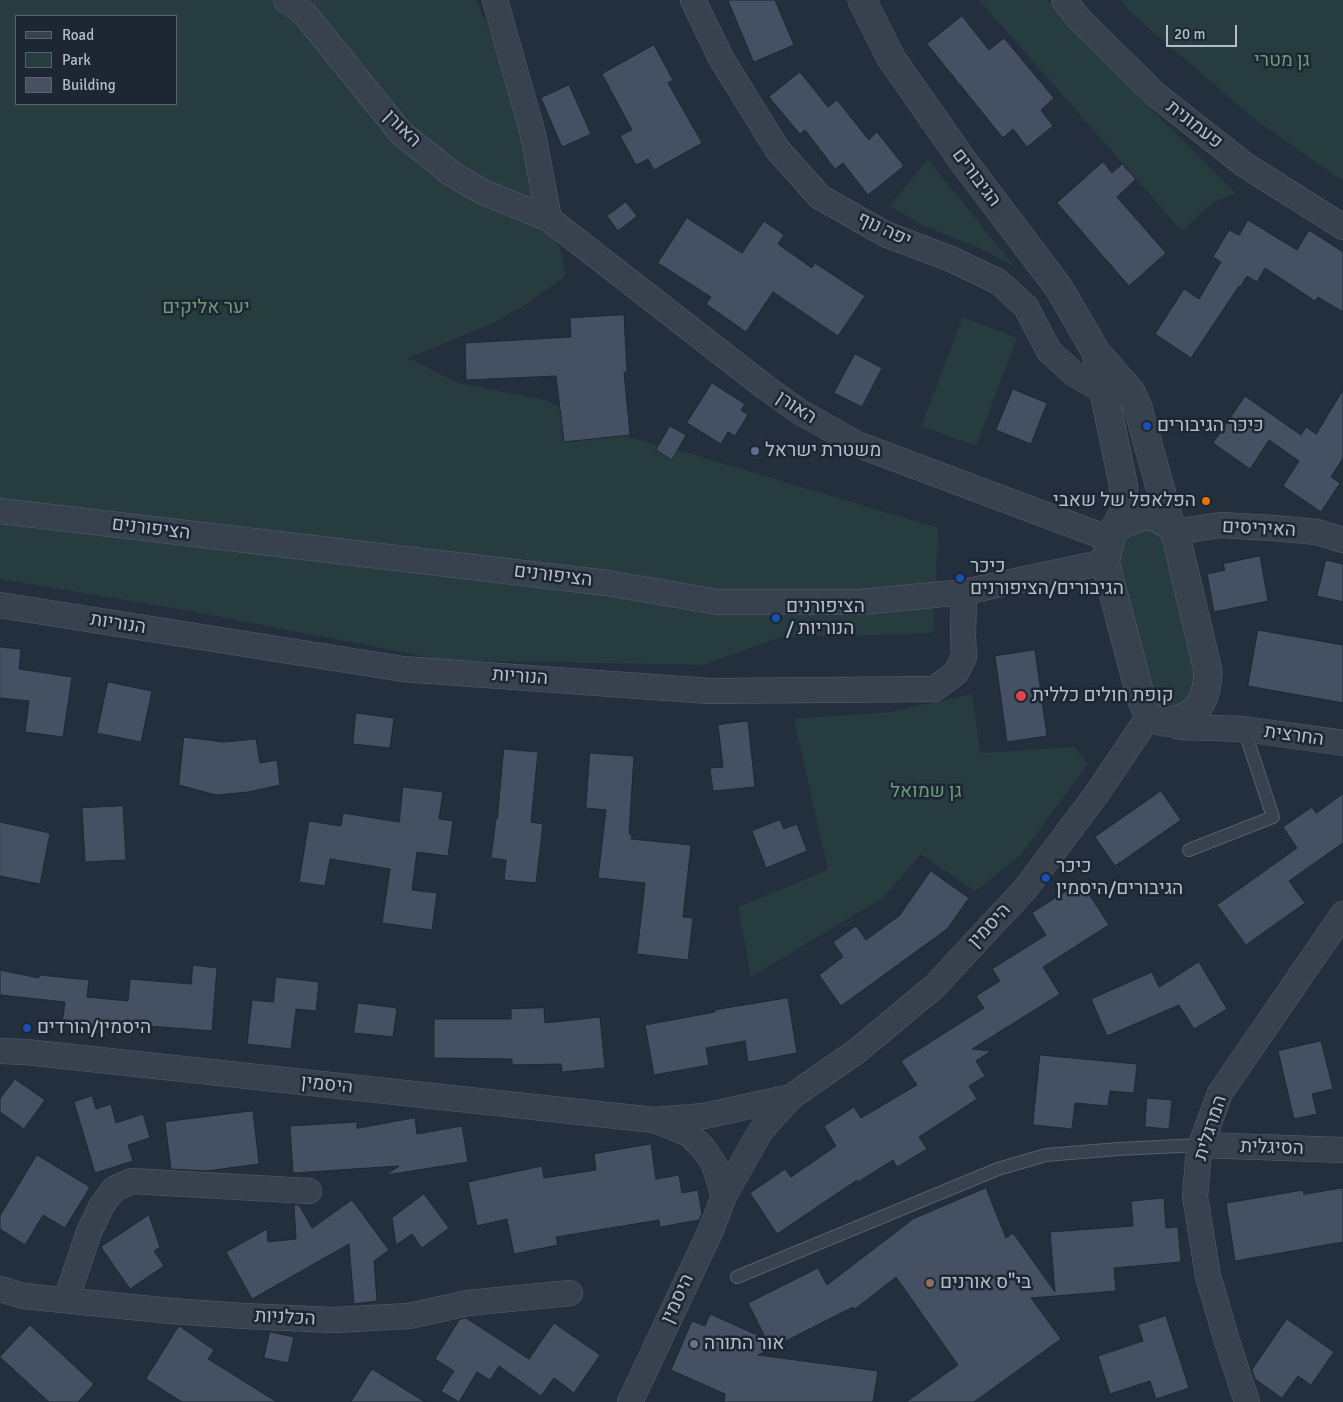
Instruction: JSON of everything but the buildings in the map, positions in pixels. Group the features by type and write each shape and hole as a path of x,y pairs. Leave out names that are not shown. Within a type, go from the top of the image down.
{"street":[{"name":"האורן","path":"286,0 304,14 401,133 452,174 483,192 550,219 765,387 800,412 859,446 1109,545"},
{"path":"495,0 534,134 550,219"},
{"name":"יפה נוף","path":"692,0 722,58 777,149 820,197 885,234 951,259 999,282 1026,307 1049,351 1074,374 1117,391"},
{"name":"הגיבורים","path":"862,0 891,58 963,162 1059,288 1117,391 1138,408 1173,529 1208,671"},
{"name":"פעמונית","path":"1064,0 1081,20 1156,95 1245,165 1343,227"},
{"name":"הגיבורים","path":"1109,545 1125,510 1117,391"},
{"name":"הציפורנים","path":"0,511 607,583 718,602 861,602 964,592 1109,545"},
{"path":"1173,529 1151,516 1143,516 1122,524 1109,545 1141,698 1157,719 1184,717 1196,709 1202,700 1207,688 1208,671"},
{"name":"האיריסים","path":"1173,529 1220,525 1255,527 1317,532 1343,540"},
{"name":"הנוריות","path":"0,605 403,668 709,691 934,689 956,673 964,657 964,592"},
{"name":"החרצית","path":"1208,671 1207,704 1218,714 1244,729"},
{"name":"החרצית","path":"1157,719 1180,727 1244,729 1343,743"},
{"name":"היסמין","path":"630,1402 711,1230 724,1196 760,1132 790,1097 857,1051 935,986 1026,888 1096,795 1157,719"},
{"name":"המרגלית","path":"1247,1402 1208,1276 1195,1196 1199,1150 1220,1094 1343,914"},
{"name":"היסמין","path":"0,1051 26,1052 654,1120 704,1116 790,1097"},
{"name":"היסמין","path":"654,1120 689,1134 703,1148 714,1164 724,1196"},
{"name":"הסיגלית","path":"1201,1145 1343,1150"},
{"path":"66,1300 89,1232 102,1205 114,1189 132,1181 309,1191"},
{"name":"הכלניות","path":"0,1289 23,1296 244,1316 333,1320 409,1316 468,1303 570,1293"}],"lane":[{"path":"1189,850 1273,816 1244,729"},
{"path":"737,1277 998,1169 1046,1155 1201,1145"}],"green space":[{"name":"יער אליקים","path":"0,0 476,0 530,118 543,216 559,244 566,275 527,304 493,323 407,359 415,361 458,383 545,400 607,431 688,453 938,528 934,628 932,633 778,638 703,665 443,660 190,611 0,579"},
{"path":"979,0 1047,0 1149,107 1236,193 1212,203 1182,231"},
{"name":"גן מטרי","path":"1120,0 1343,0 1343,181 1253,118 1130,12"},
{"path":"928,160 1015,267 979,248 922,225 889,206"},
{"path":"963,317 1017,338 976,446 921,426"},
{"path":"1149,528 1164,537 1196,672 1195,686 1188,701 1166,710 1158,706 1152,694 1117,562 1124,538"},
{"name":"גן שמואל","path":"972,694 980,753 1074,747 1088,764 1021,855 975,891 921,854 884,897 751,977 738,907 828,870 794,719 889,712"}],"place":[{"name":"כיכר הגיבורים","path":"1147,426"},
{"name":"משטרת ישראל","path":"755,451"},
{"name":"הפלאפל של שאבי","path":"1206,501"},
{"name":"כיכר הגיבורים/הציפורנים","path":"960,578"},
{"name":"הציפורנים / הנוריות","path":"776,618"},
{"name":"קופת חולים כללית","path":"1021,696"},
{"name":"כיכר הגיבורים/היסמין","path":"1046,878"},
{"name":"היסמין/הורדים","path":"27,1028"},
{"name":"בי\"ס אורנים","path":"930,1283"},
{"name":"אור התורה","path":"694,1344"}]}
